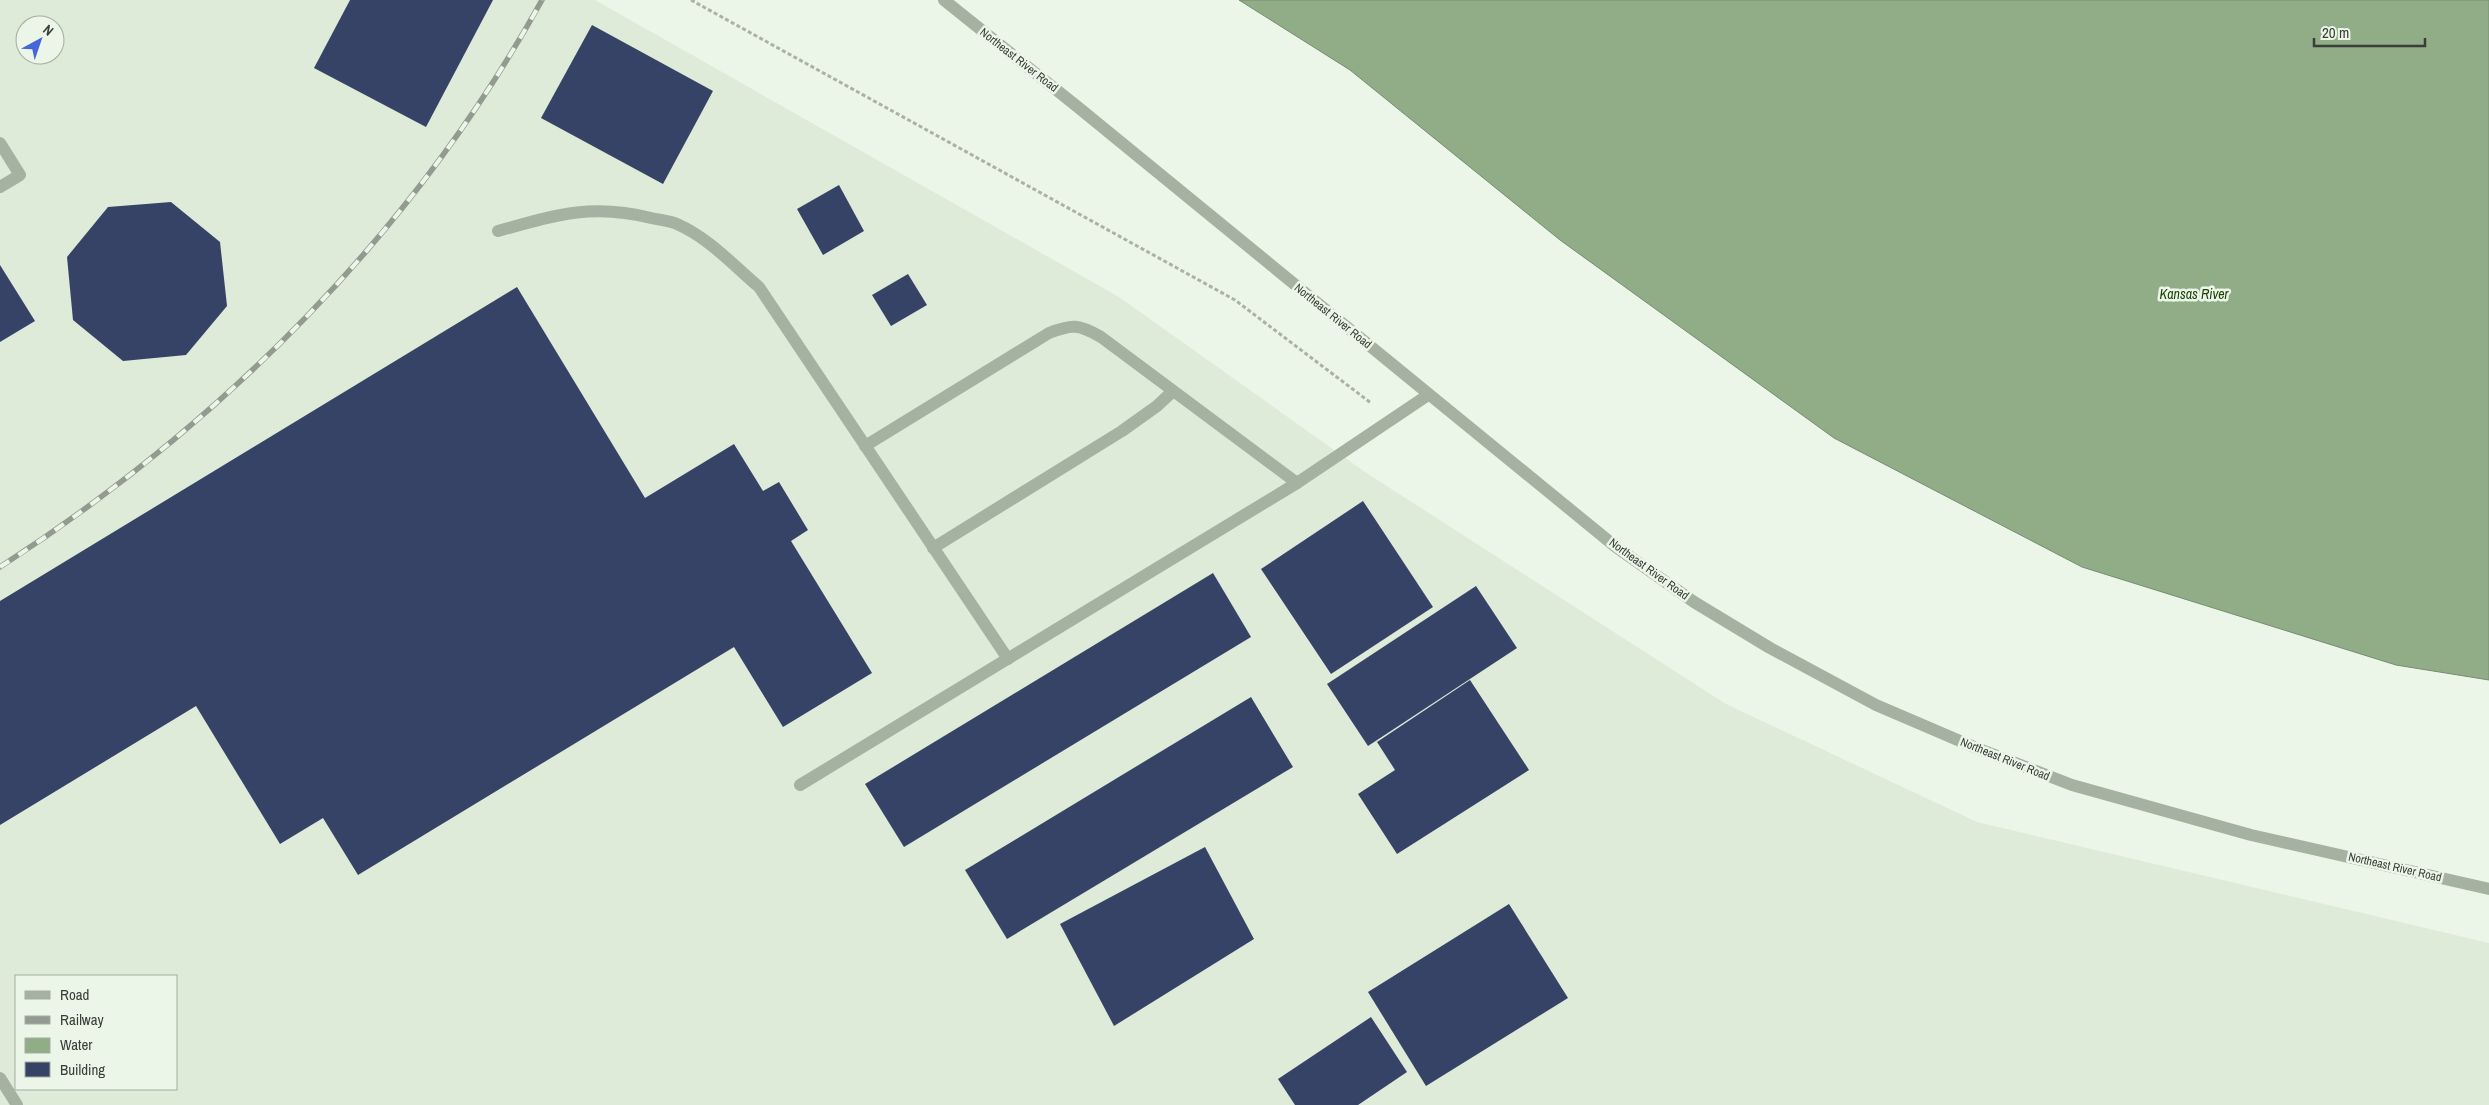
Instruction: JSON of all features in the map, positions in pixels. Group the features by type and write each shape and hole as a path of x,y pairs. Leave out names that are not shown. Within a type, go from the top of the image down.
{"street":[{"name":"Northeast River Road","path":"944,0 1616,547 1694,602 1770,648 1876,705 1974,747 2072,785 2251,834 2489,889"},
{"path":"0,143 20,174 0,187"},
{"path":"498,231 546,217 589,210 632,213 677,224 711,244 759,287 1008,659"},
{"path":"865,446 1048,333 1066,327 1083,327 1101,337 1297,483"},
{"path":"933,548 1128,427 1173,391"},
{"path":"800,785 1297,483 1428,395"},
{"path":"0,1078 18,1105"}],"path":[{"path":"691,0 1235,300 1392,419"}],"shaded area":[{"path":"0,0 595,0 1119,297 1365,472 1726,704 1977,822 2489,943 2489,1105 0,1105"}],"water":[{"name":"Kansas River","path":"1239,0 2489,0 2489,680 2396,665 2082,567 1834,438 1560,240 1350,70"}],"building":[{"path":"350,0 493,0 426,127 314,68"},
{"path":"592,25 713,91 663,184 541,118"},
{"path":"839,185 864,231 823,255 797,209"},
{"path":"171,202 220,242 227,306 186,355 123,361 73,320 67,257 108,207"},
{"path":"0,265 35,321 0,342"},
{"path":"908,274 927,305 891,326 872,295"},
{"path":"517,287 645,498 734,444 763,491 779,482 808,530 791,541 872,673 783,727 734,647 358,875 323,818 280,844 196,706 0,825 0,601"},
{"path":"1363,501 1433,607 1331,674 1261,569"},
{"path":"1213,573 1251,637 904,847 865,784"},
{"path":"1476,586 1517,648 1368,746 1327,684"},
{"path":"1470,680 1529,770 1397,854 1358,794 1395,770 1377,742"},
{"path":"1251,697 1293,767 1007,939 965,870"},
{"path":"1205,847 1254,939 1114,1026 1060,924"},
{"path":"1509,904 1568,998 1426,1086 1368,992"},
{"path":"1371,1017 1407,1072 1358,1105 1295,1105 1278,1079"}],"railway":[{"path":"0,567 82,511 160,451 235,386 306,317 373,244 435,166 491,85 542,0"}]}
